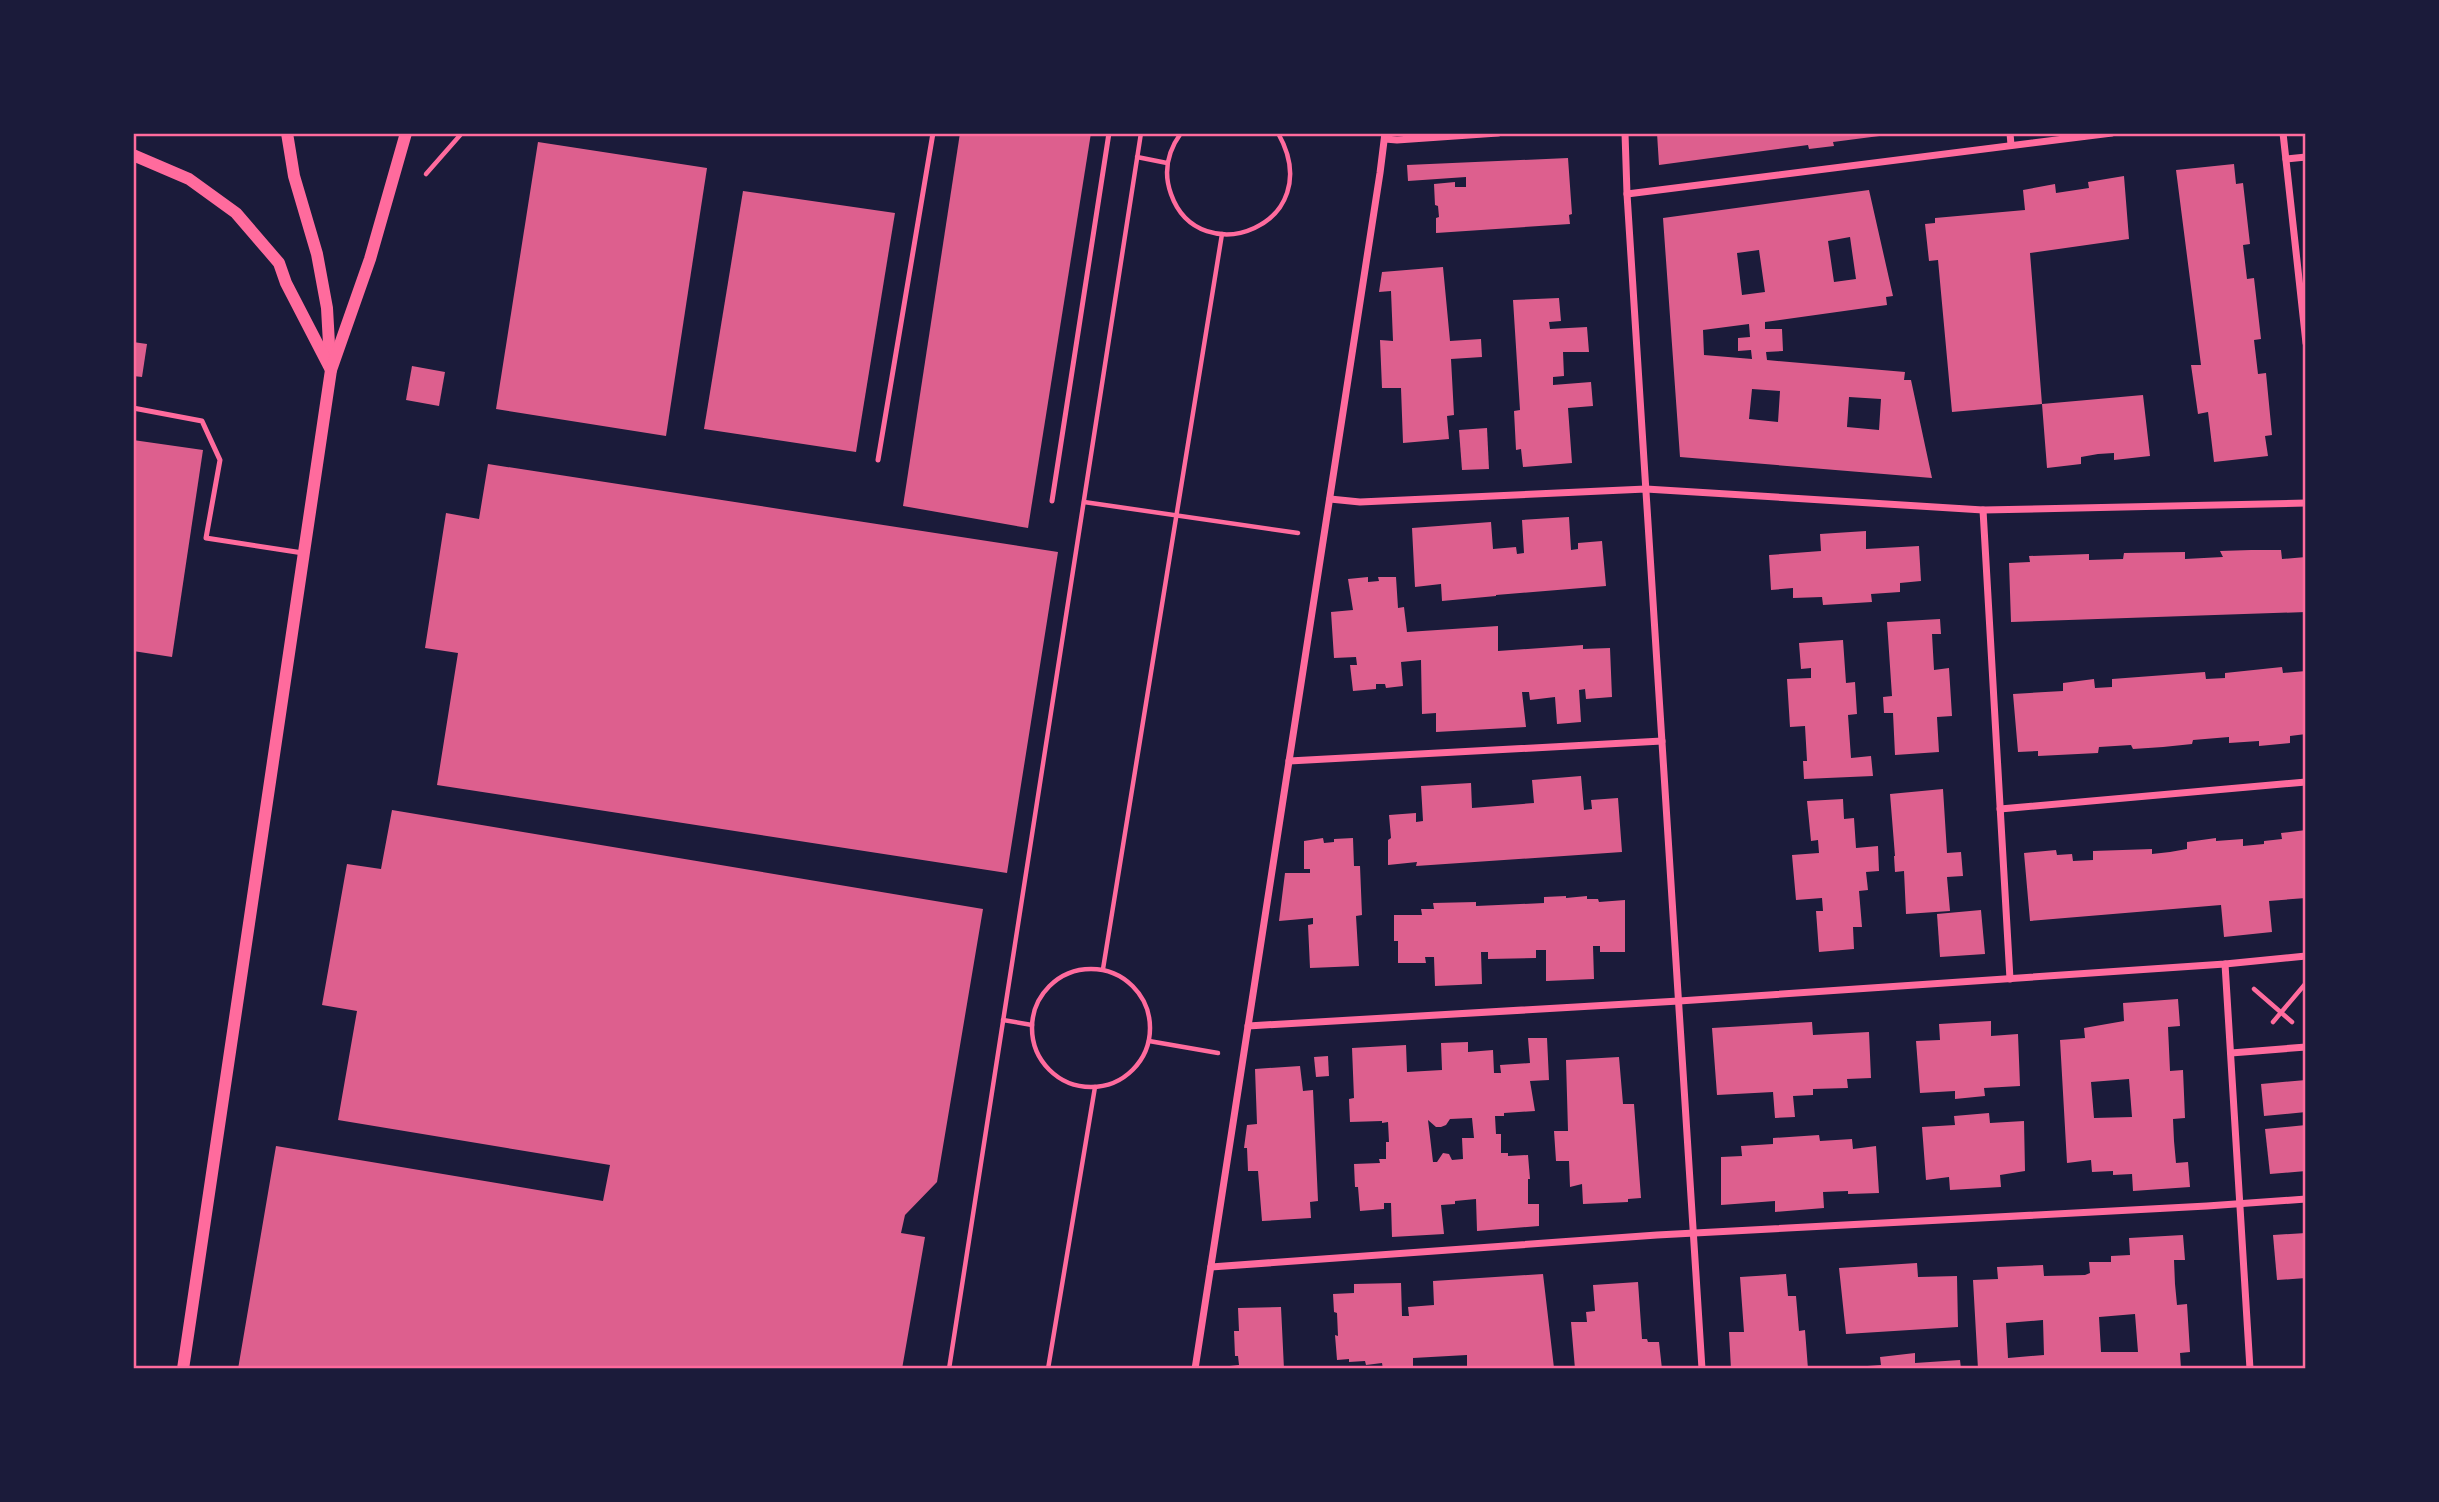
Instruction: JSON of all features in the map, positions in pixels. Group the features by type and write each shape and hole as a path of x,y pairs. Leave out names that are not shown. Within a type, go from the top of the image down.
{"street":[{"path":"287,133 294,176 317,254 327,308 331,370"},
{"path":"183,1369 331,370 370,259 406,133"},
{"path":"1195,1369 1385,136 1498,133"},
{"path":"1625,133 1702,1369"},
{"path":"2010,133 2011,145"},
{"path":"1627,194 2112,133"},
{"path":"2283,133 2306,343"},
{"path":"133,155 189,179 236,214 279,263 286,283 331,370"},
{"path":"2286,159 2306,157"},
{"path":"1330,499 1360,502 1646,489 1983,510 2306,503"},
{"path":"1983,510 2010,979"},
{"path":"1289,761 1662,741"},
{"path":"2000,808 2306,782"},
{"path":"1248,1026 1679,1001 2225,964 2306,956"},
{"path":"2225,964 2242,1204 2250,1369"},
{"path":"2231,1053 2306,1047"},
{"path":"1211,1267 1693,1233 2306,1199"}],"lane":[{"path":"878,460 933,133"},
{"path":"1052,500 1109,133"},
{"path":"133,408 202,421 220,460 206,538 304,553"}],"path":[{"path":"949,1369 1141,133"},
{"path":"1181,133 1173,144 1167,163 1167,183 1174,202 1186,217 1202,229 1222,234 1241,233 1262,225 1278,211 1288,192 1291,171 1287,150 1278,133"},
{"path":"1137,157 1167,163"},
{"path":"1102,969 1222,234"},
{"path":"1084,502 1259,526 1323,538"},
{"path":"2225,964 2298,1027"},
{"path":"1082,969 1102,969 1121,975 1135,987 1146,1003 1151,1021 1149,1041 1142,1058 1130,1073 1114,1083 1095,1087 1076,1085 1058,1077 1043,1063 1034,1045 1032,1025 1037,1005 1047,988 1063,975 1082,969"},
{"path":"1003,1020 1032,1025"},
{"path":"1149,1041 1243,1058"},
{"path":"1048,1369 1095,1087"}],"building":[{"path":"960,133 1091,133 1028,528 903,506"},
{"path":"1657,133 1887,135 1833,142 1834,146 1809,149 1808,145 1659,165"},
{"path":"538,142 707,168 666,436 496,409"},
{"path":"1568,158 1572,214 1569,215 1570,224 1436,233 1436,218 1439,217 1438,206 1435,205 1434,184 1455,182 1455,187 1466,187 1466,177 1408,181 1407,165"},
{"path":"2234,164 2236,184 2243,183 2250,244 2243,245 2247,279 2254,278 2261,339 2254,340 2258,374 2266,373 2272,435 2265,436 2268,456 2214,462 2208,412 2198,414 2191,365 2201,365 2176,170"},
{"path":"2124,176 2129,239 2030,253 2042,404 1952,412 1938,260 1929,261 1925,224 1935,223 1935,218 2025,210 2023,190 2055,184 2056,193 2089,188 2088,182"},
{"path":"1869,190 1893,296 1886,297 1887,305 1765,322 1765,329 1782,329 1783,351 1766,352 1767,360 1905,372 1904,380 1911,380 1932,478 1680,457 1663,218","holes":["1850,237 1856,279 1834,282 1828,241","1759,250 1765,292 1742,295 1737,253","1749,324 1750,337 1738,338 1738,351 1751,350 1752,359 1704,355 1703,330","1752,389 1780,391 1778,422 1749,419","1849,397 1881,399 1879,430 1847,427"]},
{"path":"743,191 895,213 856,452 704,429"},
{"path":"1443,267 1450,341 1481,339 1482,357 1451,359 1454,415 1447,416 1449,439 1403,443 1401,388 1382,388 1380,340 1393,341 1391,291 1379,292 1382,272"},
{"path":"1559,298 1561,321 1549,322 1550,329 1587,327 1589,352 1563,352 1564,376 1553,377 1553,385 1591,382 1593,406 1568,408 1572,463 1523,467 1521,449 1516,450 1514,411 1520,410 1513,300"},
{"path":"133,342 147,344 142,377 133,376"},
{"path":"412,366 445,372 439,406 406,400"},
{"path":"2143,395 2150,456 2114,460 2114,453 2098,454 2081,457 2081,464 2047,468 2042,404"},
{"path":"1487,428 1489,469 1462,470 1459,430"},
{"path":"133,440 203,450 172,657 133,651"},
{"path":"488,464 1058,552 1007,873 437,785 458,653 425,648 446,513 479,519"},
{"path":"1569,517 1571,550 1578,549 1578,543 1602,541 1606,586 1442,601 1441,584 1415,587 1412,528 1491,522 1493,549 1516,547 1517,554 1524,553 1522,520"},
{"path":"1866,531 1866,549 1919,546 1921,581 1900,583 1900,592 1871,594 1872,602 1823,605 1822,597 1793,598 1793,588 1771,590 1769,555 1821,551 1820,534"},
{"path":"2281,550 2282,559 2306,557 2306,612 2011,622 2009,563 2030,562 2029,556 2089,554 2089,560 2123,559 2124,553 2185,552 2185,559 2223,557 2220,551"},
{"path":"1368,577 1368,582 1379,581 1378,577 1396,577 1398,608 1404,607 1407,632 1498,626 1498,651 1583,645 1583,649 1610,648 1612,697 1586,699 1585,689 1579,690 1581,722 1557,724 1555,697 1530,700 1529,692 1522,692 1526,727 1436,732 1436,713 1422,714 1421,660 1401,662 1403,686 1386,688 1385,684 1376,684 1376,689 1353,691 1350,665 1357,665 1356,657 1334,658 1331,612 1353,610 1348,579"},
{"path":"1940,619 1941,634 1932,634 1934,670 1949,668 1952,716 1937,717 1939,752 1895,755 1893,713 1884,713 1883,697 1892,696 1887,622"},
{"path":"1843,640 1846,683 1855,682 1857,714 1848,715 1851,758 1871,756 1873,776 1804,779 1803,761 1807,761 1805,726 1790,727 1787,679 1811,678 1811,668 1801,669 1799,643"},
{"path":"2282,667 2283,673 2306,671 2306,734 2290,736 2290,743 2259,746 2259,741 2229,743 2229,737 2193,740 2192,744 2163,747 2099,747 2098,753 2038,756 2038,751 2018,752 2013,694 2063,691 2063,683 2094,679 2095,688 2112,687 2112,679 2205,672 2206,679 2225,678 2225,673"},
{"path":"1581,776 1584,810 1592,809 1591,800 1618,798 1622,852 1416,866 1417,862 1388,865 1388,840 1391,838 1389,815 1416,813 1416,822 1423,821 1421,786 1471,783 1472,808 1534,803 1532,780"},
{"path":"1943,789 1947,853 1961,852 1963,876 1947,877 1950,911 1906,914 1904,871 1895,872 1890,794"},
{"path":"1843,799 1844,819 1854,818 1856,848 1878,846 1879,871 1866,872 1868,890 1859,891 1862,927 1853,927 1854,949 1819,952 1816,911 1823,911 1822,898 1796,900 1792,855 1819,853 1818,840 1811,841 1807,801"},
{"path":"392,810 983,909 937,1182 905,1215 901,1233 925,1237 902,1369 238,1369 276,1146 603,1201 610,1165 338,1120 357,1011 322,1005 347,864 381,869"},
{"path":"2306,830 2306,898 2269,901 2272,932 2224,937 2221,905 2030,921 2024,853 2056,850 2057,855 2072,854 2073,861 2093,860 2093,851 2152,849 2152,854 2187,849 2187,842 2216,838 2216,841 2243,839 2243,846 2264,844 2264,841 2282,839 2281,833"},
{"path":"1323,838 1324,843 1334,842 1334,839 1353,838 1354,866 1360,866 1362,915 1356,916 1359,966 1310,968 1308,925 1313,924 1313,918 1279,921 1285,873 1310,873 1310,869 1304,869 1304,841"},
{"path":"1587,896 1587,899 1598,899 1599,902 1625,900 1625,952 1600,952 1600,946 1593,946 1594,979 1546,981 1546,950 1536,950 1536,958 1488,959 1488,952 1481,952 1482,984 1435,986 1434,957 1425,957 1426,963 1398,963 1398,941 1394,941 1394,915 1422,915 1421,909 1434,909 1433,903 1476,902 1476,906 1544,903 1544,897"},
{"path":"1981,910 1985,954 1940,957 1937,914"},
{"path":"2178,999 2180,1026 2168,1027 2170,1071 2183,1070 2185,1118 2173,1119 2174,1141 2176,1163 2188,1162 2190,1187 2133,1191 2132,1174 2092,1172 2091,1160 2067,1163 2060,1040 2085,1038 2084,1028 2124,1021 2123,1003","holes":["2129,1079 2132,1117 2094,1118 2091,1082"]},
{"path":"1991,1021 1991,1036 2018,1034 2020,1086 1984,1088 1985,1096 1955,1099 1955,1091 1920,1093 1916,1041 1940,1040 1939,1024"},
{"path":"1812,1022 1813,1035 1869,1032 1871,1078 1847,1079 1848,1088 1813,1089 1813,1095 1793,1096 1795,1117 1775,1118 1773,1092 1717,1095 1712,1028"},
{"path":"1528,1038 1547,1038 1549,1080 1530,1081 1535,1111 1495,1116 1496,1134 1501,1134 1501,1153 1508,1153 1508,1156 1528,1155 1528,1204 1539,1204 1539,1226 1477,1231 1476,1199 1441,1205 1444,1234 1392,1237 1391,1203 1384,1203 1384,1209 1360,1211 1354,1164 1380,1163 1379,1159 1386,1159 1386,1142 1389,1142 1388,1122 1350,1122 1349,1099 1354,1098 1352,1048 1406,1045 1407,1072 1442,1070 1441,1043 1468,1042 1468,1052 1493,1050 1494,1073 1501,1073 1500,1065 1530,1063","holes":["1472,1118 1474,1138 1462,1138 1463,1159 1452,1160 1449,1154 1443,1153 1437,1162 1433,1162 1428,1120 1436,1127 1441,1127 1450,1119"]},
{"path":"1328,1056 1329,1076 1316,1077 1314,1057"},
{"path":"1619,1057 1623,1104 1634,1104 1641,1198 1628,1199 1628,1202 1583,1204 1582,1184 1570,1187 1569,1161 1556,1161 1554,1131 1568,1131 1566,1060"},
{"path":"1300,1066 1303,1091 1313,1090 1318,1201 1310,1202 1311,1218 1262,1221 1258,1171 1248,1171 1247,1148 1244,1148 1247,1125 1257,1124 1255,1069"},
{"path":"2306,1080 2306,1112 2264,1116 2261,1084"},
{"path":"1989,1113 1990,1123 2024,1121 2025,1171 2000,1175 2001,1187 1950,1190 1949,1177 1926,1180 1922,1127 1955,1125 1954,1116"},
{"path":"2306,1125 2306,1171 2270,1174 2265,1129"},
{"path":"1819,1135 1820,1141 1852,1139 1853,1149 1876,1146 1879,1193 1823,1192 1824,1208 1775,1212 1775,1201 1721,1205 1721,1157 1742,1156 1741,1146 1773,1144 1773,1138"},
{"path":"2306,1233 2306,1278 2277,1280 2273,1235"},
{"path":"2183,1235 2185,1260 2174,1260 2175,1284 2177,1305 2187,1304 2190,1352 2180,1353 2181,1369 1978,1369 1973,1280 1998,1279 1997,1267 2043,1265 2044,1276 2085,1275 2090,1273 2089,1262 2111,1262 2111,1256 2130,1255 2129,1238","holes":["2135,1314 2138,1352 2101,1352 2099,1317","2043,1320 2044,1355 2008,1358 2006,1323"]},
{"path":"1917,1263 1918,1277 1957,1276 1958,1327 1846,1334 1839,1268"},
{"path":"1543,1274 1554,1368 1467,1369 1467,1355 1413,1358 1413,1369 1383,1369 1382,1363 1366,1365 1365,1361 1337,1360 1337,1313 1334,1312 1333,1294 1354,1293 1354,1284 1401,1283 1402,1316 1409,1316 1408,1307 1434,1305 1433,1281"},
{"path":"1786,1274 1788,1296 1796,1296 1799,1331 1805,1330 1808,1369 1731,1369 1729,1332 1744,1332 1740,1277"},
{"path":"1638,1282 1642,1339 1659,1342 1662,1369 1575,1369 1571,1322 1587,1322 1586,1312 1595,1311 1593,1285"},
{"path":"1281,1307 1284,1369 1220,1369 1239,1365 1238,1356 1235,1356 1234,1331 1239,1331 1238,1308"},
{"path":"1915,1353 1915,1363 1960,1360 1961,1369 1854,1369 1881,1365 1880,1357"}]}
